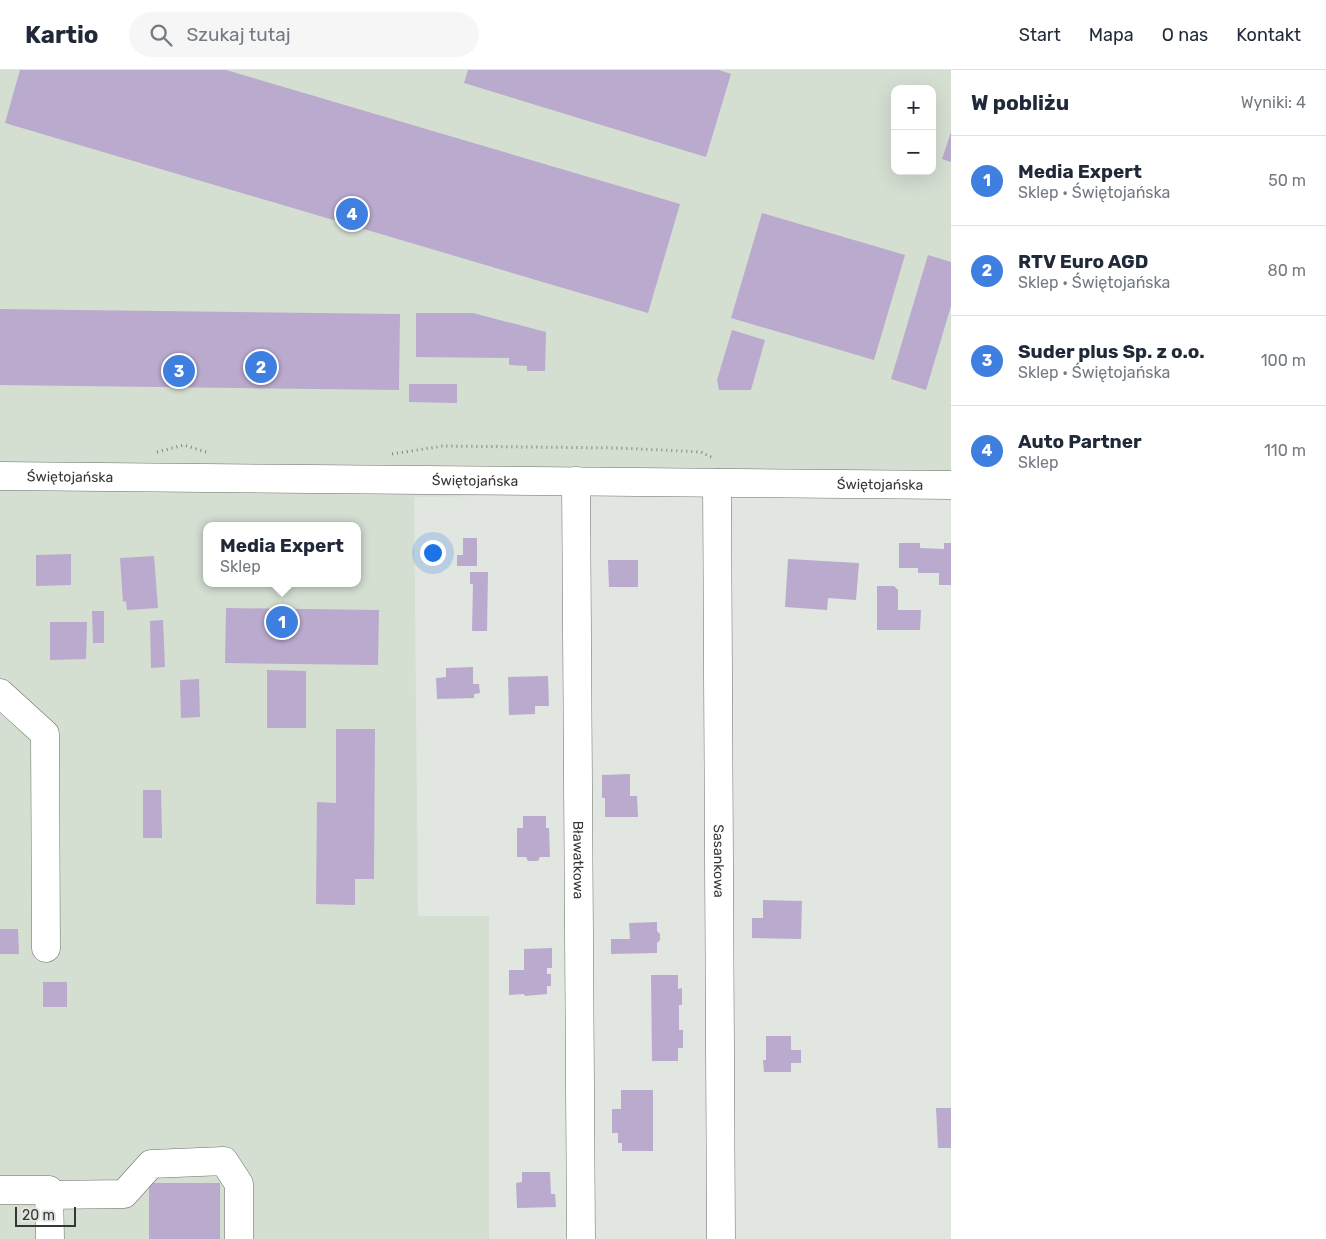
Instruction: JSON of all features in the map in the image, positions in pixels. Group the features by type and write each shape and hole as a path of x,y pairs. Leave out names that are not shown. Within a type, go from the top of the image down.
{"street":[{"name":"Świętojańska","path":"0,476 576,480 717,471 951,485"},
{"name":"Sasankowa","path":"717,471 721,1239"},
{"name":"Bławatkowa","path":"576,480 581,1239"},
{"path":"0,693 45,734 46,948"},
{"path":"49,1195 124,1194 151,1164 224,1162 239,1184 239,1239"},
{"path":"0,1190 49,1190 50,1239"}],"path":[{"path":"157,452 184,445 215,455"},
{"path":"387,455 442,446 618,448 701,452 717,471"}],"shaded area":[{"path":"0,70 951,70 951,489 414,497 418,916 489,916 489,1239 0,1239"}],"building":[{"path":"20,70 226,70 680,204 648,313 5,123"},
{"path":"468,70 719,70 731,74 706,157 464,83"},
{"path":"951,132 951,162 942,159"},
{"path":"762,213 905,255 874,360 731,318"},
{"path":"928,255 951,262 951,306 926,390 891,379"},
{"path":"0,309 400,314 399,390 0,385"},
{"path":"416,313 473,313 546,332 545,371 527,371 527,366 509,365 509,358 416,357"},
{"path":"732,330 765,340 751,390 719,390 717,380"},
{"path":"409,384 457,384 457,403 409,402"},
{"path":"463,538 477,538 477,566 457,566 457,555 463,555"},
{"path":"899,543 920,543 920,548 944,549 944,543 951,543 951,585 939,585 939,573 918,573 918,568 899,568"},
{"path":"71,554 71,585 36,586 36,555"},
{"path":"154,556 158,608 127,610 126,601 123,602 120,558"},
{"path":"788,559 859,563 856,600 828,598 827,610 785,607"},
{"path":"608,560 638,560 638,587 609,587"},
{"path":"470,572 488,572 487,631 472,631 473,584 470,584"},
{"path":"877,586 894,586 898,590 898,610 921,610 920,630 877,630"},
{"path":"226,608 379,610 378,665 225,663"},
{"path":"92,611 104,611 104,643 93,643"},
{"path":"163,620 165,667 151,668 150,621"},
{"path":"50,622 87,622 86,659 50,660"},
{"path":"473,667 473,684 479,684 480,693 474,694 474,698 437,699 436,678 446,677 446,668"},
{"path":"267,670 306,671 306,728 267,728"},
{"path":"548,676 549,706 535,706 535,714 509,715 508,677"},
{"path":"199,679 200,717 181,718 180,680"},
{"path":"336,729 375,729 374,879 355,879 355,905 316,904 317,802 336,803"},
{"path":"630,774 630,796 637,796 638,817 605,817 605,798 602,798 602,775"},
{"path":"143,790 161,790 162,838 143,838"},
{"path":"523,816 546,816 546,828 549,828 550,857 540,857 538,861 528,861 526,857 517,857 517,828 523,828"},
{"path":"763,900 802,901 801,939 752,938 752,918 763,918"},
{"path":"657,922 660,940 657,943 657,953 611,954 611,939 630,939 629,923"},
{"path":"0,929 18,929 19,954 0,954"},
{"path":"552,948 552,968 547,968 547,974 551,974 551,986 547,986 547,994 509,995 509,970 524,970 524,949"},
{"path":"651,975 678,975 678,989 682,988 682,1005 679,1005 679,1030 683,1030 683,1048 678,1048 678,1061 652,1061"},
{"path":"43,982 67,982 67,1007 43,1007"},
{"path":"766,1036 791,1036 791,1050 801,1050 801,1063 791,1063 791,1072 764,1072 763,1060 766,1060"},
{"path":"621,1090 653,1090 653,1151 622,1151 622,1143 618,1143 618,1133 612,1133 612,1109 621,1109"},
{"path":"936,1108 951,1108 951,1148 938,1148"},
{"path":"522,1172 550,1172 551,1194 555,1194 556,1207 517,1208 516,1183 522,1182"},
{"path":"149,1183 220,1183 220,1239 149,1239"}],"place":[{"name":"Auto Partner","path":"352,214"},
{"name":"RTV Euro AGD","path":"261,367"},
{"name":"Suder plus Sp. z o.o.","path":"179,371"},
{"name":"Media Expert","path":"282,622"}]}
